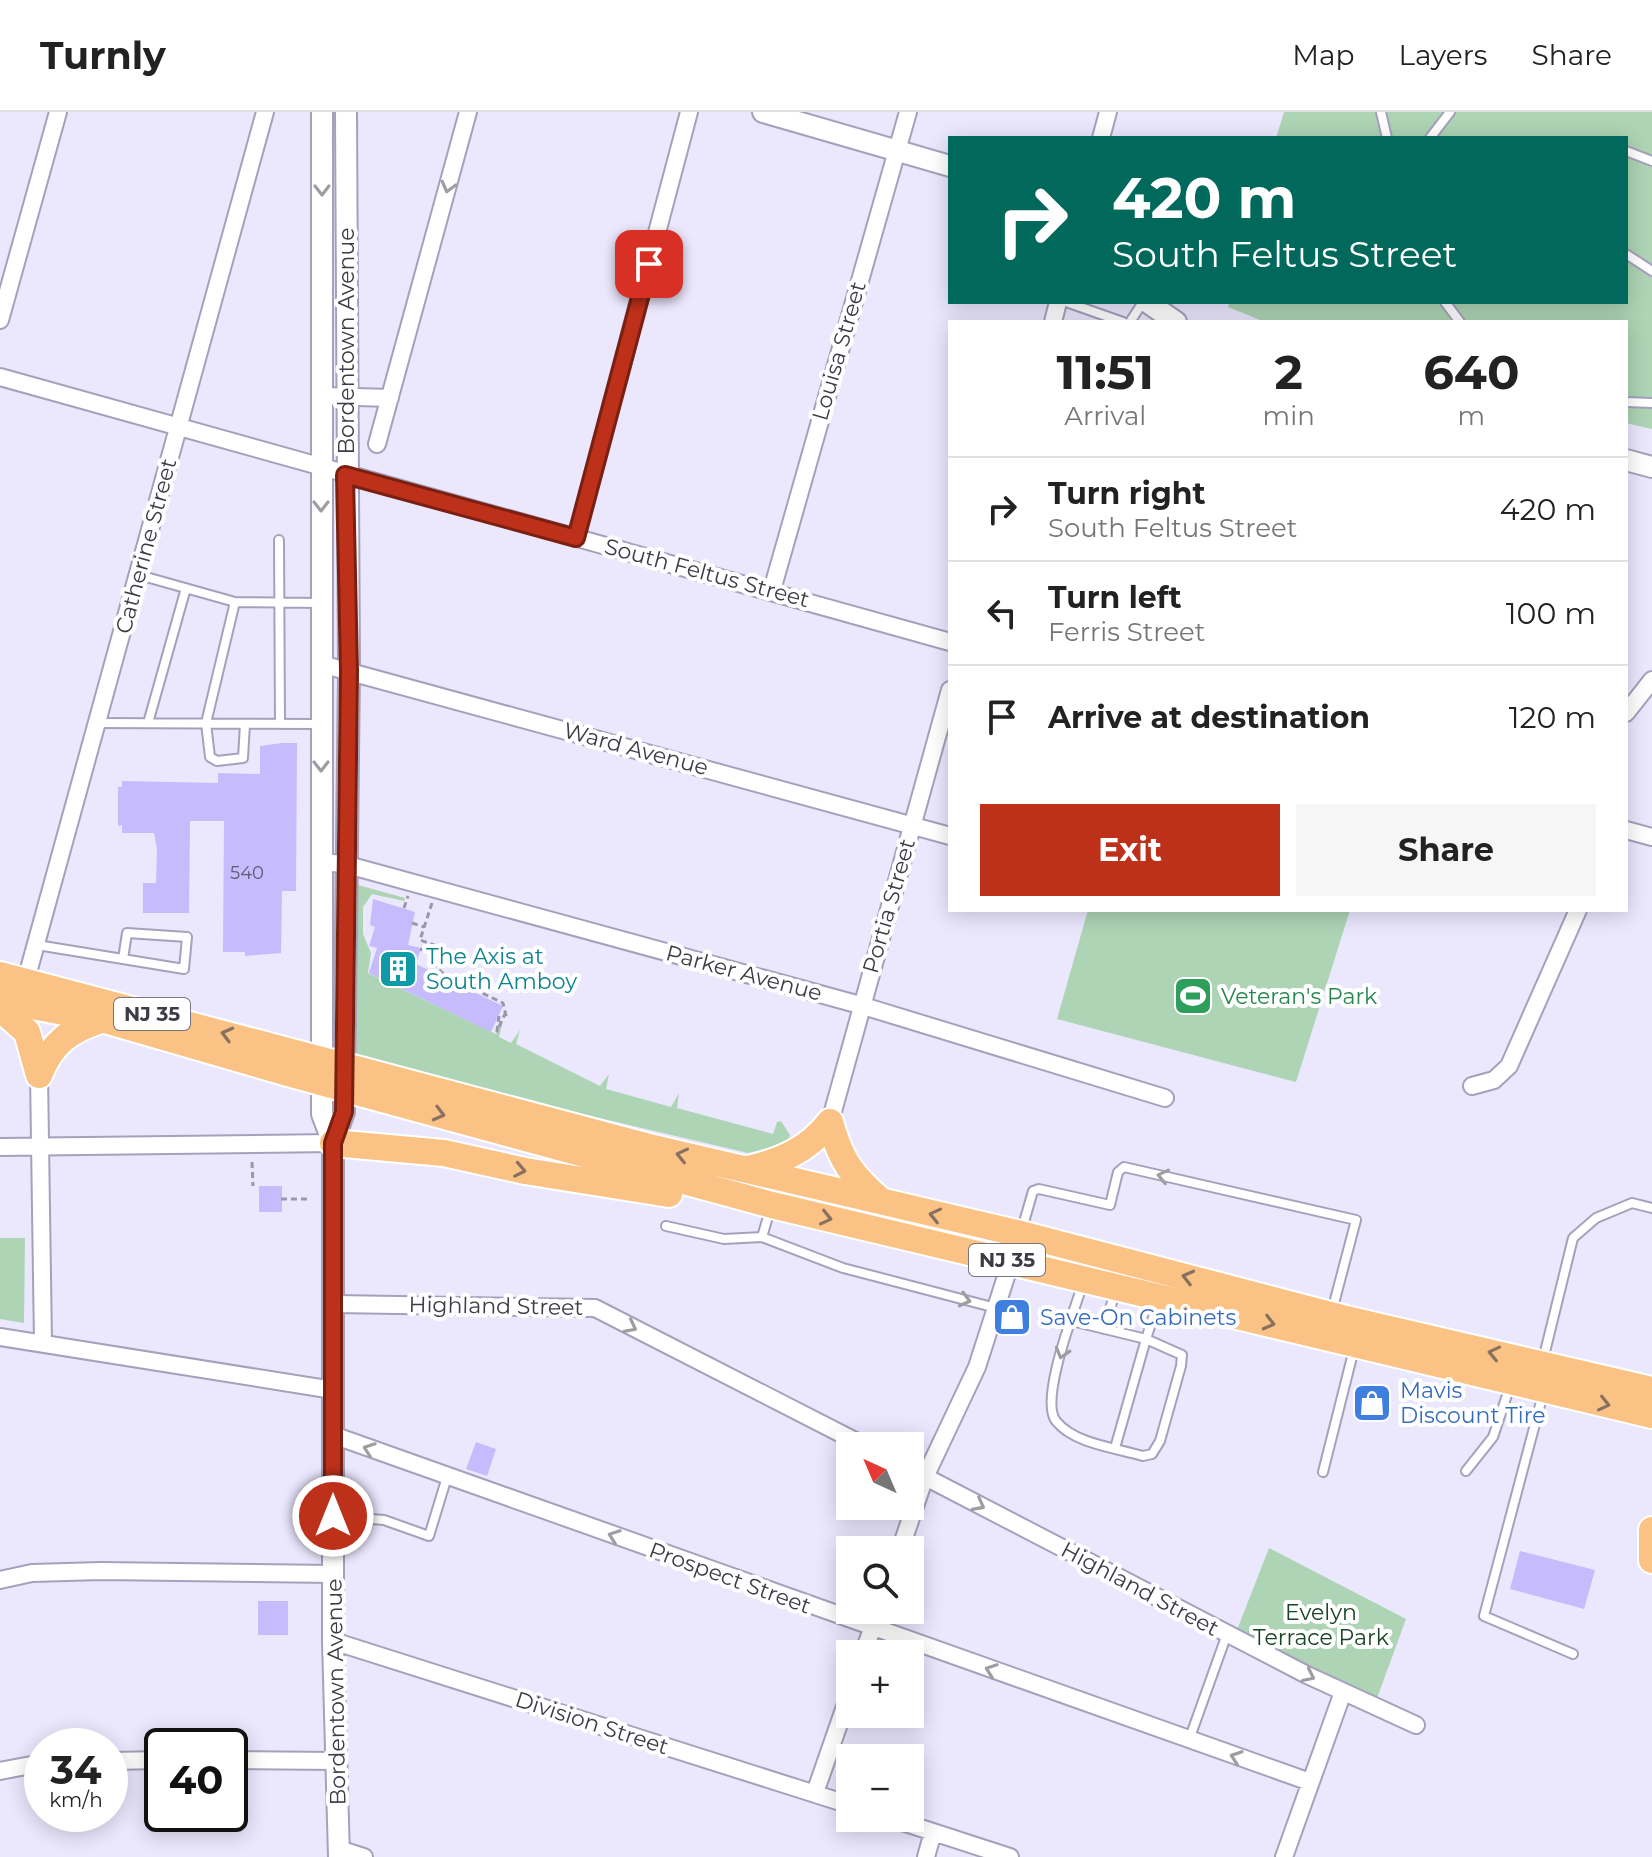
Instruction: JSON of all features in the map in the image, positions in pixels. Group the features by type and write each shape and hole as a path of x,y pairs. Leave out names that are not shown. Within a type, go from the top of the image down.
{"highway":[{"name":"NJ 35","path":"13,977 772,1205 1512,1382 1543,1377 1652,1390"},
{"name":"NJ 35","path":"0,1000 102,1019 296,1064"},
{"path":"0,1008 27,1032 39,1075"},
{"path":"39,1075 46,1058 67,1033 102,1019"},
{"name":"NJ 35","path":"364,1083 1021,1234 1331,1313 1543,1377 1652,1415"},
{"path":"744,1170 797,1152 818,1138 830,1122"},
{"path":"830,1122 839,1153 852,1175 882,1203"},
{"path":"333,1143 444,1153 525,1171 637,1187 708,1202 772,1205"},
{"path":"1652,1530 1652,1560"}],"street":[{"path":"0,320 58,112"},
{"name":"Catherine Street","path":"13,977 37,945 265,112"},
{"name":"Bordentown Avenue","path":"322,112 322,1114 333,1143"},
{"name":"Bordentown Avenue","path":"339,1853 333,1641 333,1143 344,1112 344,864 349,671 345,475 346,112"},
{"path":"377,444 468,112"},
{"path":"576,538 689,112"},
{"path":"763,112 948,165"},
{"name":"Louisa Street","path":"772,590 908,112"},
{"path":"1102,136 1108,112"},
{"path":"1148,304 1173,320"},
{"name":"South Feltus Street","path":"0,377 320,469 772,590 948,641"},
{"path":"323,396 390,398"},
{"path":"1628,461 1652,467"},
{"name":"Ward Avenue","path":"321,664 948,835"},
{"path":"1628,710 1652,680"},
{"name":"Portia Street","path":"830,1122 860,1005 948,697"},
{"path":"1628,831 1652,837"},
{"name":"Parker Avenue","path":"320,862 344,864 860,1005 1165,1098"},
{"path":"1472,1086 1494,1080 1509,1066 1577,912"},
{"path":"321,986 343,992"},
{"path":"39,1075 43,1343"},
{"path":"0,1147 333,1143"},
{"path":"924,1462 977,1367 1011,1261"},
{"name":"Highland Street","path":"334,1304 595,1308 838,1432"},
{"path":"0,1337 333,1390"},
{"name":"Prospect Street","path":"333,1435 1310,1782"},
{"name":"Highland Street","path":"924,1476 1227,1634 1416,1725"},
{"path":"0,1580 32,1573 101,1571 333,1574"},
{"path":"868,1640 874,1624"},
{"name":"Division Street","path":"333,1641 836,1800"},
{"path":"1284,1857 1343,1692"},
{"path":"815,1793 838,1728"},
{"path":"248,1760 337,1761"},
{"path":"0,1771 24,1766"},
{"path":"924,1829 1010,1857"},
{"path":"926,1857 933,1832"},
{"path":"339,1853 364,1857"}],"lane":[{"path":"1381,112 1387,136"},
{"path":"1432,136 1450,112"},
{"path":"1628,152 1652,161"},
{"path":"1628,255 1652,271"},
{"path":"1072,304 1117,320"},
{"path":"1628,402 1649,403"},
{"path":"279,540 280,724"},
{"path":"139,575 235,602 321,603"},
{"path":"148,723 186,588"},
{"path":"235,602 206,723 207,751 217,761 243,758 245,724"},
{"path":"98,723 321,724"},
{"path":"37,945 184,969 187,937 127,933 123,959"},
{"path":"1021,1234 1033,1191 1110,1205 1118,1172 1124,1167 1356,1220 1331,1313"},
{"path":"1573,1654 1484,1616 1543,1377 1573,1238 1596,1218 1632,1203 1652,1208"},
{"path":"762,1237 772,1205"},
{"path":"666,1226 724,1239 762,1237 843,1268 996,1308"},
{"path":"1072,1321 1146,1339 1182,1355 1160,1441 1152,1454 1143,1456 1115,1448 1073,1433 1056,1422 1052,1392 1072,1321 1085,1278"},
{"path":"1104,1329 1117,1286"},
{"path":"1115,1448 1160,1297"},
{"path":"1323,1472 1356,1344"},
{"path":"1466,1471 1493,1437 1512,1382"},
{"path":"333,1516 384,1520 429,1536 447,1477"},
{"path":"1189,1740 1227,1634"}],"path":[{"path":"404,908 408,896"},
{"path":"432,903 420,940 434,945 441,972 506,1005"},
{"path":"412,923 424,927"},
{"path":"420,949 434,954"},
{"path":"506,1005 507,1020"},
{"path":"506,1005 494,1030 497,1031 507,1011"},
{"path":"252,1162 253,1186"},
{"path":"281,1199 310,1199"}],"green space":[{"path":"1284,112 1652,112 1652,429 1628,423 1628,320 1260,320 1228,307 1229,304 1628,304 1628,136 1277,136"},
{"path":"358,885 405,898 404,901 372,894 363,907 363,934 371,953 368,973 496,1034 503,1021 499,1037 511,1043 520,1030 516,1044 600,1086 609,1074 606,1089 671,1107 679,1093 677,1108 773,1134 777,1122 781,1121 790,1135 787,1144 748,1153 497,1094 357,1054"},
{"name":"Veteran's Park","path":"1087,912 1349,912 1296,1082 1057,1019"},
{"path":"0,1238 25,1238 24,1323 0,1319"},
{"name":"Evelyn Terrace Park","path":"1269,1548 1406,1619 1376,1701 1237,1630"}],"building":[{"path":"297,743 296,891 282,891 281,953 245,956 245,952 223,952 224,821 190,821 189,913 143,913 143,883 156,883 157,849 154,833 122,833 122,825 118,826 118,787 122,787 122,781 218,783 218,773 260,774 260,746"},
{"name":"The Axis at South Amboy","path":"373,899 415,912 408,945 421,948 416,964 503,1006 491,1032 369,973 377,948 369,946 375,927 370,925"},
{"path":"259,1186 282,1186 282,1212 259,1212"},
{"path":"476,1442 496,1449 487,1476 466,1469"},
{"path":"1520,1551 1595,1570 1584,1609 1510,1589"},
{"path":"258,1601 288,1601 288,1635 258,1635"}],"place":[{"name":"The Axis at South Amboy","path":"398,969"},
{"name":"Veteran's Park","path":"1193,996"},
{"name":"Save-On Cabinets","path":"1012,1317"},
{"name":"Mavis Discount Tire","path":"1372,1403"}],"route":[{"path":"333,1516 333,1143 344,1112 345,1049 344,864 349,671 345,475 576,538 649,264"}]}
